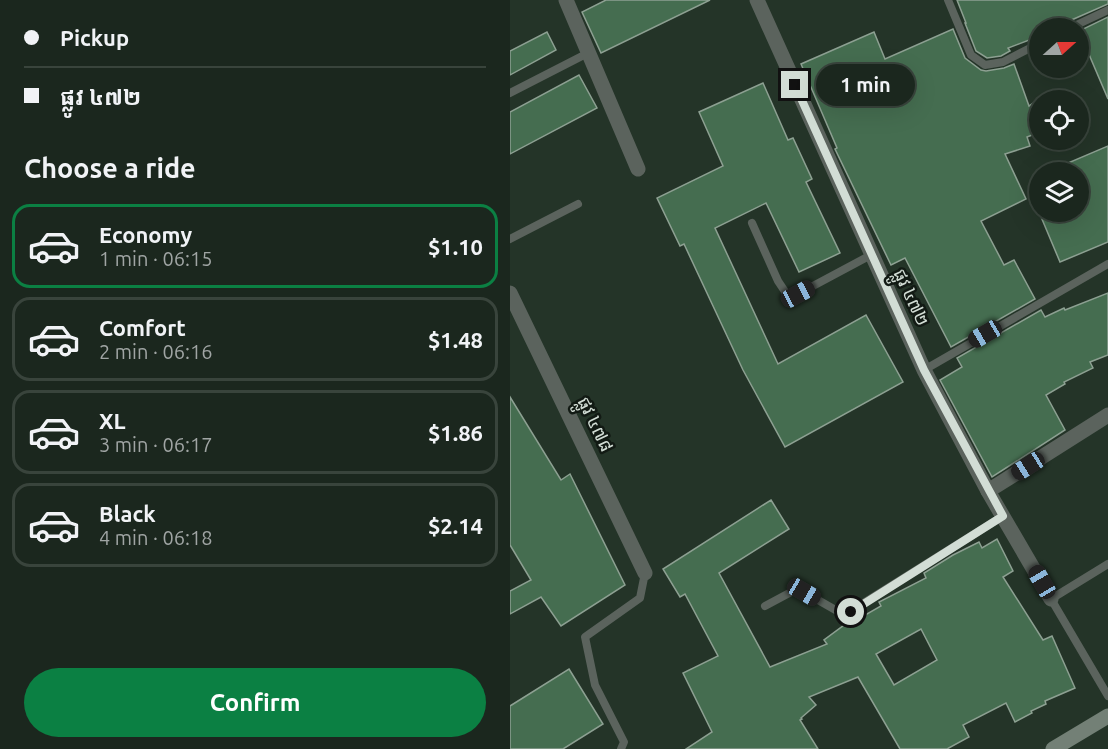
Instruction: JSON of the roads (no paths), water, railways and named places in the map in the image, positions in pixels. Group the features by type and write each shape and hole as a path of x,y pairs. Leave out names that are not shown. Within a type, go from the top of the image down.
{"street":[{"path":"567,0 638,169"},
{"name":"ផ្លូវ ៤៧២","path":"757,0 924,370 988,491 1052,599"},
{"name":"ផ្លូវ ៤៧៨","path":"510,293 645,573"},
{"path":"988,491 1108,415"},
{"path":"1053,749 1108,716"}],"lane":[{"path":"948,0 970,55 985,65 1003,62 1029,49"},
{"path":"1089,19 1108,10"},
{"path":"510,93 588,53"},
{"path":"510,239 578,204"},
{"path":"752,223 778,281 786,293 798,294 872,255"},
{"path":"924,370 1108,264"},
{"path":"765,606 793,591 804,592 839,612 851,612 1003,516"},
{"path":"1108,564 1052,599 1108,696"},
{"path":"621,749 624,742 595,685 585,638 640,598 645,573"}]}
